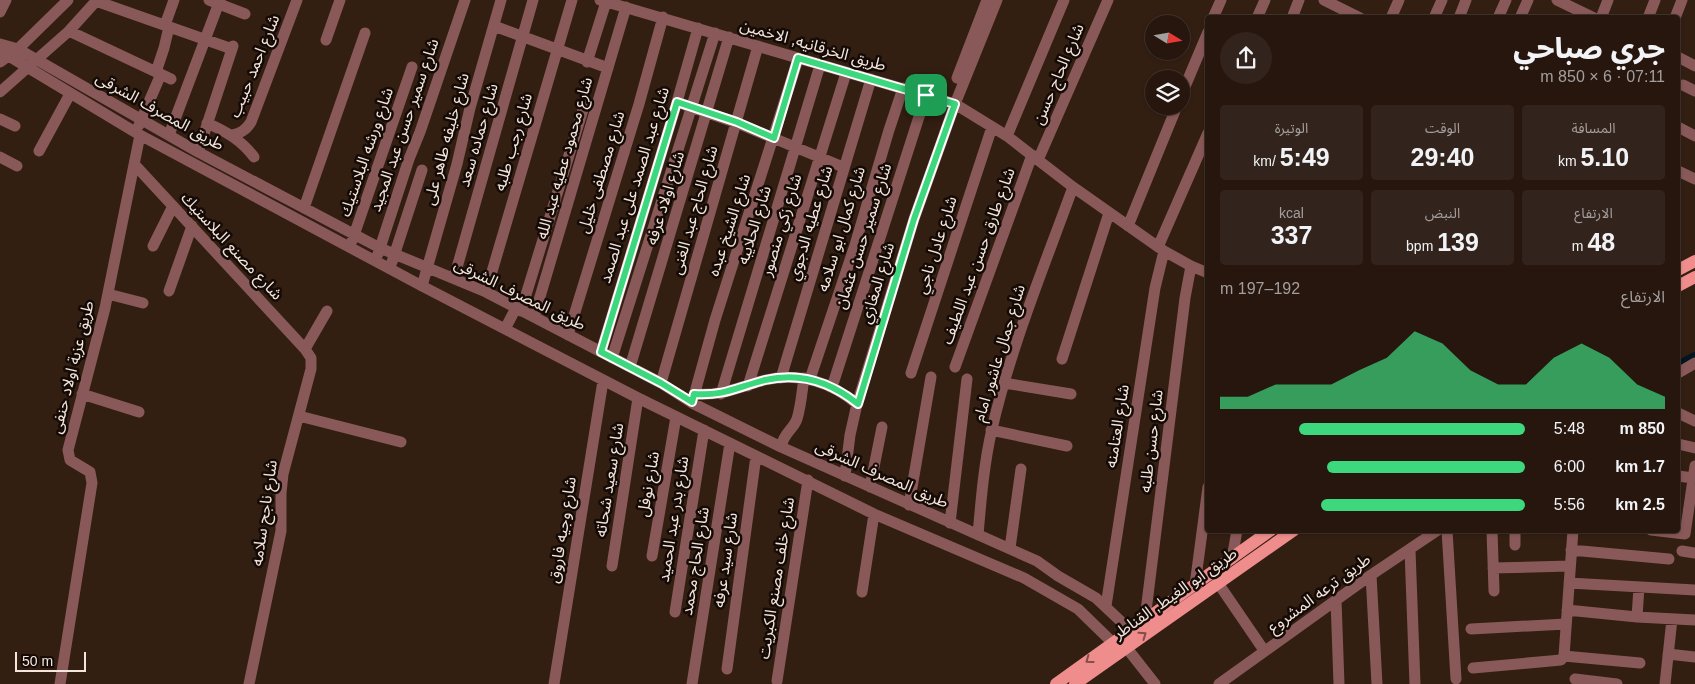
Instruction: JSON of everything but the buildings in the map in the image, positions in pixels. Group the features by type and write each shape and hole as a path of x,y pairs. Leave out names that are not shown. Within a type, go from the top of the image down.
{"main road":[{"path":"1680,269 1695,261"},
{"path":"1680,285 1695,277"},
{"name":"طريق ابو الغيط, القناطر","path":"1056,684 1267,533"},
{"name":"طريق ابو الغيط, القناطر","path":"1075,684 1290,533"}],"street":[{"path":"2,57 18,49 68,0"},
{"path":"0,92 69,32 96,0 233,48 198,152"},
{"path":"167,26 174,0"},
{"name":"شارع احمد حبيب","path":"232,135 247,129 251,122 297,0"},
{"path":"326,40 340,0"},
{"name":"شارع سمير حسن عبد المجيد","path":"375,261 465,0"},
{"name":"شارع خليفه طاهر على","path":"422,286 458,164 470,108 501,0"},
{"name":"شارع حماده سعد","path":"454,278 533,0"},
{"name":"شارع رجب طلبه","path":"486,292 572,0"},
{"path":"951,103 987,0"},
{"path":"951,103 997,0"},
{"path":"1007,136 1064,0"},
{"name":"شارع الحاج حسن","path":"1035,158 1108,0"},
{"path":"1215,15 1221,0"},
{"path":"1258,15 1265,0"},
{"path":"1293,15 1299,0"},
{"path":"1324,0 1345,13 1352,0"},
{"path":"1392,15 1399,0"},
{"path":"1435,15 1442,0"},
{"path":"1460,15 1466,0"},
{"path":"1499,15 1506,0"},
{"path":"1521,15 1528,0"},
{"path":"1557,0 1572,3 1590,15"},
{"path":"1602,15 1608,0"},
{"path":"1649,15 1655,0"},
{"path":"1676,15 1682,0"},
{"path":"169,135 205,39 216,1 245,14"},
{"path":"587,62 603,1"},
{"name":"طريق الخرقانيه, الاخمين","path":"603,1 951,103 1007,136 1073,187 1161,249 1190,266 1205,272"},
{"name":"شارع محمود عطيه عبد الله","path":"534,317 626,7"},
{"name":"شارع مصطفى خليل","path":"568,335 663,18"},
{"name":"طريق عزبة اولاد حنفى","path":"60,684 92,483 90,472 74,463 68,456 68,450 108,294 135,165 141,120 163,75 167,26"},
{"path":"494,26 587,62 608,68"},
{"name":"شارع عبد الصمد على عبد الصمد","path":"601,352 698,28"},
{"path":"69,32 163,75"},
{"path":"304,208 365,33"},
{"path":"612,358 715,33"},
{"name":"شارع اولاد عرفه","path":"630,367 729,37"},
{"path":"1190,75 1205,39"},
{"name":"طريق المصرف الشرقى","path":"0,44 18,49 198,152 380,248 486,292 693,398 781,447 1037,561 1058,576 1096,598 1130,630"},
{"name":"شارع الحاج عبد الغنى","path":"661,383 758,46"},
{"name":"طريق المصرف الشرقى","path":"2,57 27,68 138,134 604,381 874,514 1024,578 1078,609 1112,643"},
{"name":"شارع الشيخ عبده","path":"693,398 715,320 798,58"},
{"path":"1680,58 1695,64"},
{"name":"شارع الحلايبه","path":"721,394 820,65"},
{"name":"شارع ورشه البلاستيك","path":"350,247 412,67"},
{"name":"شارع زكي منصور","path":"748,386 846,73"},
{"name":"شارع عطيه الدجوي","path":"781,378 871,79"},
{"path":"1683,85 1695,91"},
{"name":"شارع كمال ابو سلامه","path":"781,447 786,433 797,418 807,379 855,245 883,147 903,88"},
{"path":"39,151 70,94"},
{"name":"شارع سمير حسن عثمان","path":"832,387 926,95"},
{"path":"505,329 518,309 586,100"},
{"path":"677,102 737,122 844,167"},
{"name":"شارع المغازي","path":"845,476 850,436 858,404 951,103"},
{"path":"1128,226 1173,115"},
{"path":"0,119 15,126"},
{"path":"207,123 232,135 254,157"},
{"name":"شارع عادل ناجي","path":"911,373 992,126"},
{"path":"1680,128 1695,136"},
{"name":"شارع العتامنه","path":"1106,606 1161,249 1205,140"},
{"path":"0,157 17,166"},
{"name":"شارع طارق حسن عبد اللطيف","path":"955,367 1035,158"},
{"name":"شارع مصنع البلاستيك","path":"135,165 306,349"},
{"path":"390,269 422,170"},
{"path":"1680,172 1695,179"},
{"name":"شارع جمال عاشور امام","path":"978,535 991,430 1020,334 1073,187"},
{"path":"153,246 174,206"},
{"path":"1062,359 1109,213"},
{"path":"169,291 192,226"},
{"name":"شارع حسن طلبه","path":"1145,619 1190,266"},
{"path":"108,294 143,303"},
{"path":"306,349 328,311"},
{"name":"شارع ناجح سلامه","path":"249,684 281,530 282,483 312,364 306,349"},
{"path":"1680,372 1695,363"},
{"path":"909,505 930,376"},
{"path":"693,398 721,394 764,380 781,378 807,379 832,387 846,394 858,404"},
{"path":"950,523 967,379"},
{"name":"شارع وجيه فاروق","path":"554,684 604,381"},
{"path":"1004,383 1071,394"},
{"path":"82,394 139,412"},
{"name":"شارع سعيد شحاته","path":"612,566 638,398"},
{"path":"1680,414 1695,421"},
{"path":"299,416 401,442"},
{"name":"شارع نوفل","path":"652,556 676,417"},
{"path":"870,487 882,427"},
{"name":"شارع بدر عبد الحميد","path":"675,612 704,430"},
{"path":"991,430 1067,446"},
{"name":"شارع الحاج محمد","path":"692,684 730,443"},
{"path":"1680,444 1695,448"},
{"name":"شارع سيد عرفه","path":"727,669 756,456"},
{"path":"1010,548 1022,468"},
{"path":"1676,533 1685,534 1683,515 1694,472 1680,476"},
{"name":"شارع خلف مصنع الكبريت","path":"777,681 808,480"},
{"path":"1195,585 1205,510"},
{"path":"862,592 874,514"},
{"path":"1232,558 1236,533"},
{"name":"طريق ترعه المشروع","path":"1219,684 1434,533"},
{"path":"1446,533 1456,679"},
{"path":"1492,533 1494,591"},
{"path":"1515,533 1515,544"},
{"path":"1565,533 1571,558"},
{"path":"1473,668 1561,660 1564,656 1573,533"},
{"path":"1410,550 1415,684"},
{"path":"1682,551 1695,552"},
{"path":"1493,568 1571,558 1670,559"},
{"path":"1372,575 1377,684"},
{"path":"1218,583 1261,646"},
{"path":"1569,583 1695,590"},
{"path":"1637,617 1639,587"},
{"path":"1336,600 1339,684"},
{"path":"1567,610 1637,617 1695,620"},
{"path":"1665,684 1672,619"},
{"path":"1471,629 1566,624"},
{"path":"1126,647 1155,684"},
{"path":"1668,654 1695,657"},
{"path":"1564,656 1640,663"},
{"path":"1576,681 1617,684"}],"waterway":[{"path":"1680,365 1695,357"}],"route":[{"path":"798,58 926,95 955,104 914,219 858,404 846,394 821,382 792,377 764,380 721,394 694,394 692,402 661,383 601,352 677,102 737,122 774,138 798,58"}]}
